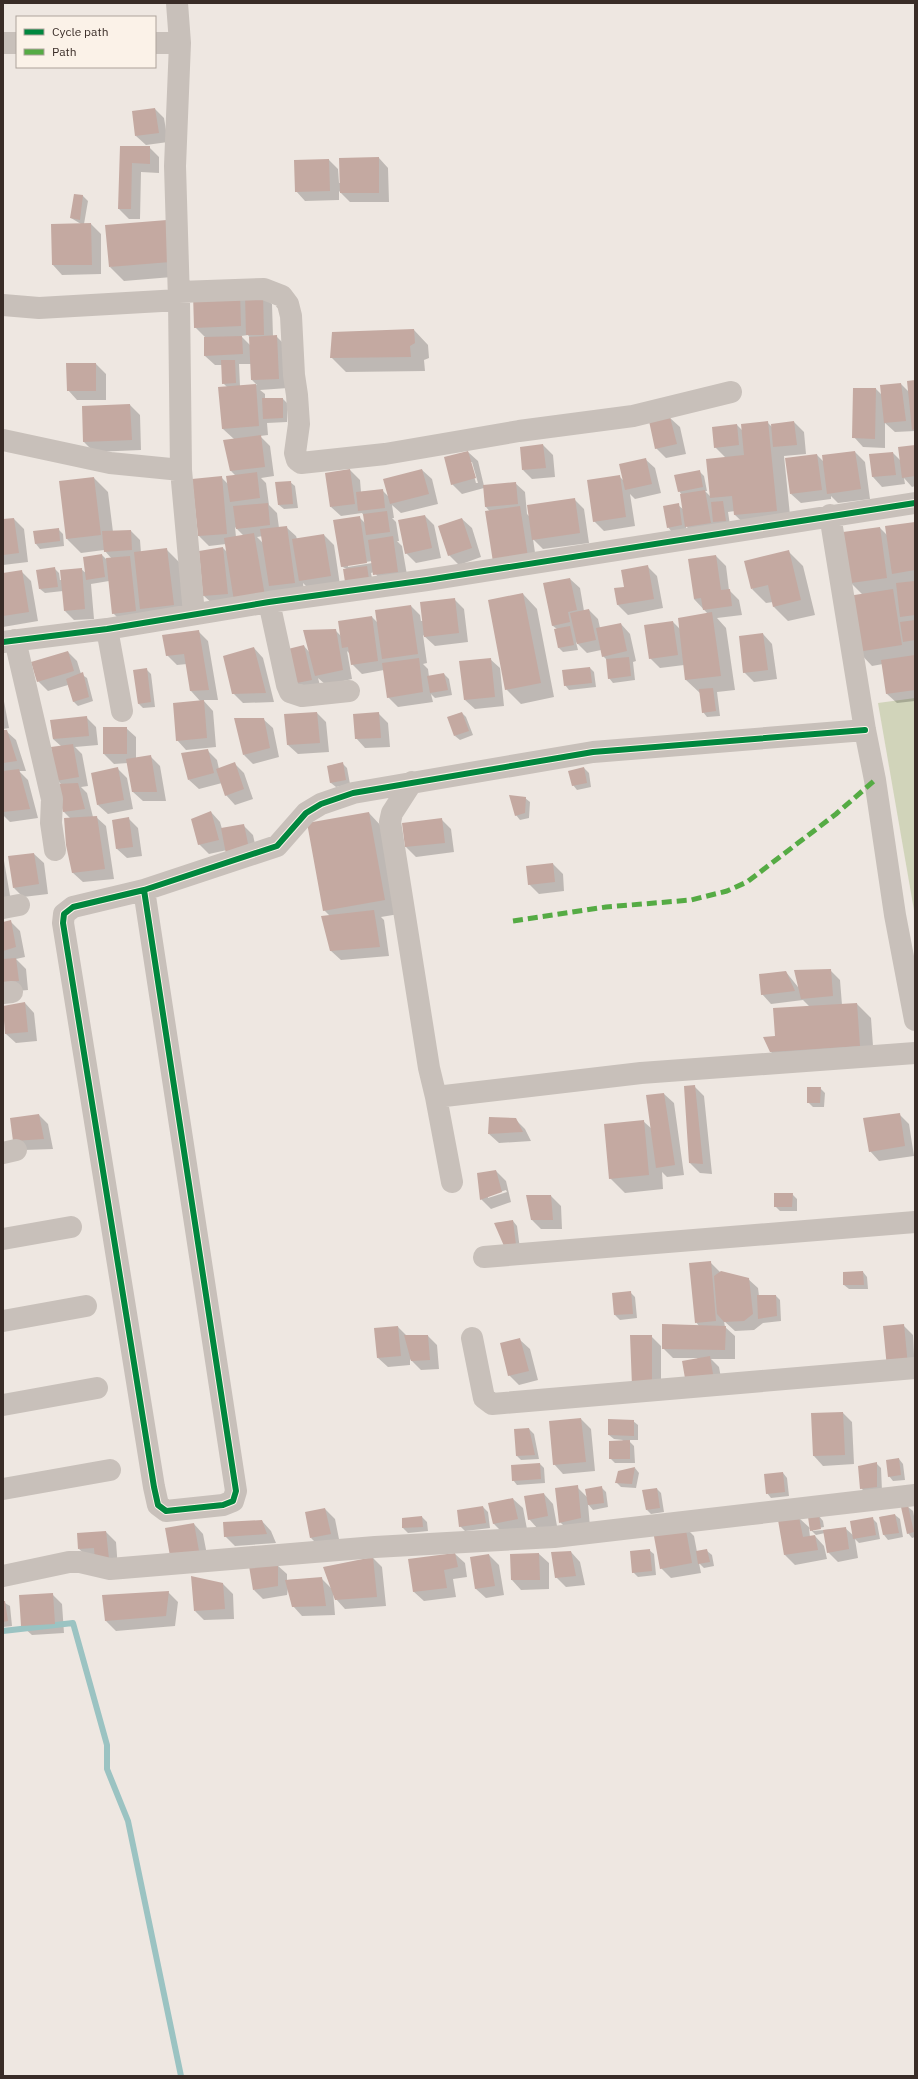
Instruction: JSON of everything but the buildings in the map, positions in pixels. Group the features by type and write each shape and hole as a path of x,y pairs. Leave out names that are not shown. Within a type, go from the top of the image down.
{"street":[{"path":"177,3 180,43 175,166 179,296 181,470 194,614"},
{"path":"3,43 16,43"},
{"path":"156,43 180,43"},
{"path":"3,305 39,308 264,289 282,296 288,304 291,316 298,424 295,453 296,460 301,463 385,454 519,431 633,416 731,392"},
{"path":"3,440 110,463 181,470"},
{"path":"55,850 51,823 52,799 9,641 106,629 268,602 427,580 830,514 915,503"},
{"path":"830,514 865,730 875,780 895,915 915,1020"},
{"path":"268,602 287,685 290,692 302,696 349,690"},
{"path":"106,629 122,711"},
{"path":"144,890 236,1491 233,1501 223,1505 166,1511 158,1505 154,1487 63,923 64,914 73,907 144,890 277,846 306,813 321,804 353,793 593,752 865,730"},
{"path":"412,782 392,813 390,822 429,1068 436,1096 452,1182"},
{"path":"436,1096 641,1073 915,1052"},
{"path":"484,1257 915,1222"},
{"path":"3,1239 71,1227"},
{"path":"3,1321 86,1306"},
{"path":"472,1338 484,1398 492,1404 915,1368"},
{"path":"3,1405 97,1388"},
{"path":"3,1489 110,1470"},
{"path":"3,1576 69,1562 80,1562 110,1569 375,1546 554,1536 915,1495"}],"green space":[{"path":"915,698 915,916 878,703"}],"waterway":[{"path":"3,1631 73,1623 107,1745 107,1769 128,1821 181,2076"}],"marked path":[{"path":"513,921 606,907 691,900 727,891 747,882 836,814 875,780"}],"cycle path":[{"path":"3,642 107,629 269,602 427,580 915,503"},
{"path":"144,890 236,1491 233,1501 223,1505 166,1511 158,1505 154,1487 63,923 64,914 73,907 144,890 277,846 306,813 321,804 353,793 593,752 865,730"}]}
